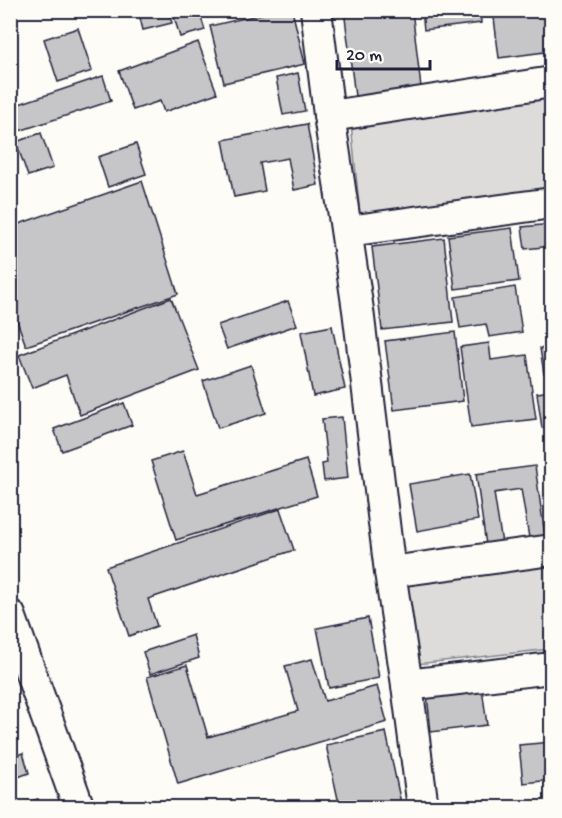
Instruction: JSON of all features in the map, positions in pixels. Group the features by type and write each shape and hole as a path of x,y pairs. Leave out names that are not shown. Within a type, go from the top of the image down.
{"street":[{"path":"316,10 329,115 348,231 390,572 423,807"},
{"path":"329,115 552,82"},
{"path":"348,231 552,203"},
{"path":"390,572 552,550"},
{"path":"10,615 79,807"},
{"path":"407,685 552,668"}],"shaded area":[{"path":"551,85 551,188 360,215 350,114"},
{"path":"551,557 551,649 417,664 406,575"}],"building":[{"path":"138,10 168,10 172,23 143,30"},
{"path":"172,10 202,10 199,11 205,30 180,37"},
{"path":"279,10 292,10 305,64 224,83 210,26"},
{"path":"344,10 412,10 422,96 356,104"},
{"path":"422,10 480,10 481,23 424,30"},
{"path":"493,10 550,10 552,51 499,58"},
{"path":"78,28 92,71 58,82 44,39"},
{"path":"198,42 217,93 164,112 160,101 133,110 119,71"},
{"path":"298,73 305,111 283,115 276,78"},
{"path":"103,76 111,101 10,134 10,107"},
{"path":"307,124 318,185 294,190 288,158 260,163 265,191 234,197 223,140"},
{"path":"41,133 53,168 28,176 16,142"},
{"path":"136,144 146,174 108,187 98,157"},
{"path":"142,181 178,294 26,346 10,301 10,227"},
{"path":"552,224 552,246 525,249 522,227"},
{"path":"512,228 519,281 455,289 448,236"},
{"path":"444,238 453,322 382,330 372,247"},
{"path":"515,287 522,332 489,337 486,324 460,328 455,297"},
{"path":"171,298 199,370 80,415 66,375 32,388 19,355"},
{"path":"288,301 297,325 227,349 218,325"},
{"path":"332,326 345,389 313,396 301,332"},
{"path":"455,332 463,401 394,410 385,341"},
{"path":"489,343 491,360 527,355 536,419 471,427 460,347"},
{"path":"552,346 552,373 544,374 540,348"},
{"path":"251,365 266,413 218,428 203,381"},
{"path":"552,391 552,427 542,428 537,393"},
{"path":"124,403 132,425 62,451 54,429"},
{"path":"342,417 348,478 324,481 322,464 327,463 322,419"},
{"path":"183,451 197,494 306,460 317,496 176,540 151,461"},
{"path":"535,466 545,536 529,538 521,489 494,493 503,550 487,552 476,474"},
{"path":"552,467 552,514 546,468"},
{"path":"470,474 478,520 417,531 409,484"},
{"path":"280,509 294,550 148,599 157,626 129,636 106,567"},
{"path":"368,618 379,678 329,688 317,628"},
{"path":"193,635 199,658 150,674 143,652"},
{"path":"312,659 325,701 377,686 387,722 178,784 147,677 187,665 208,737 298,711 285,666"},
{"path":"482,688 487,725 431,732 427,695"},
{"path":"386,732 402,808 340,808 326,745"},
{"path":"552,742 552,780 523,783 519,745"},
{"path":"23,753 29,773 10,780 10,757"},
{"path":"10,780 19,805 38,799 41,808 10,808"}]}
